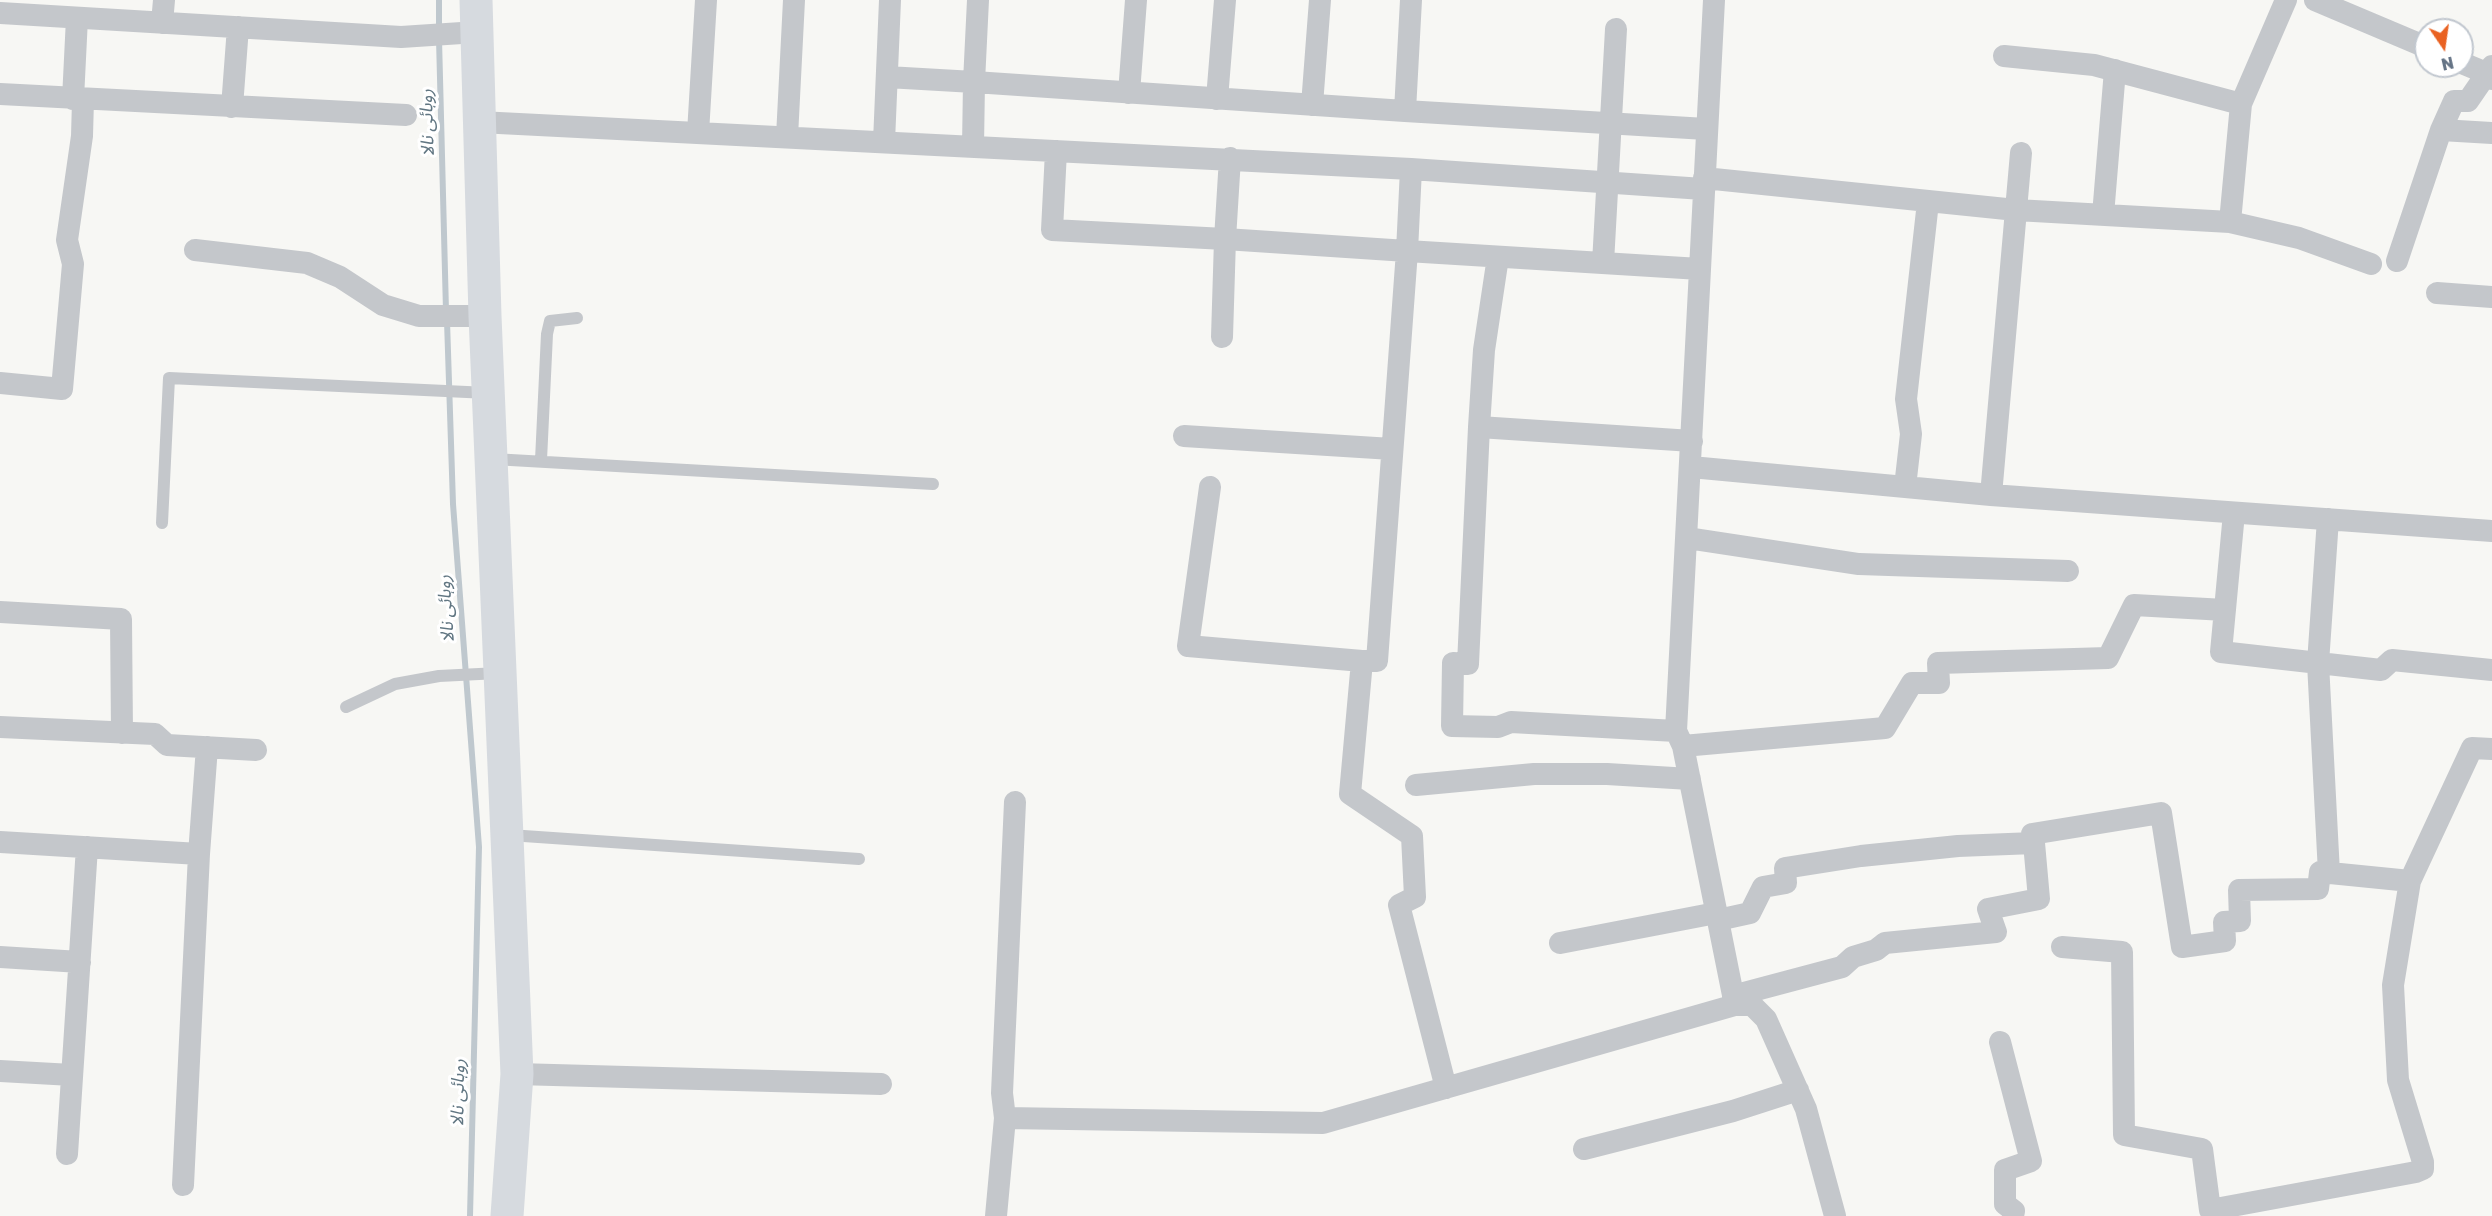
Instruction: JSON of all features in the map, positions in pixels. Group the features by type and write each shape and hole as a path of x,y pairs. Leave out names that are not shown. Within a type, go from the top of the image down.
{"street":[{"path":"162,23 164,0"},
{"path":"476,0 471,33 479,122 475,317 492,459 495,673 507,835 517,1074 507,1216"},
{"path":"698,133 706,0"},
{"path":"787,137 794,0"},
{"path":"884,142 890,0"},
{"path":"973,147 978,0"},
{"path":"1129,93 1136,0"},
{"path":"1217,99 1225,0"},
{"path":"1312,105 1320,0"},
{"path":"1405,111 1411,0"},
{"path":"1714,0 1690,466 1680,739 1734,1000"},
{"path":"2230,222 2241,104 2286,0"},
{"path":"2315,0 2414,42"},
{"path":"0,13 53,8 77,18 418,36 471,33"},
{"path":"0,383 62,389 73,264 67,240 82,136 78,100 77,18"},
{"path":"232,107 238,27"},
{"path":"1602,263 1616,28"},
{"path":"2004,56 2094,65 2241,104"},
{"path":"2397,261 2441,130 2454,101 2468,101 2490,72 2474,67"},
{"path":"2103,215 2115,70"},
{"path":"887,77 1706,129"},
{"path":"0,94 78,100 406,115"},
{"path":"479,122 1230,158 1607,183 1703,184 2016,210 2230,222 2299,238 2371,264"},
{"path":"2441,130 2492,133"},
{"path":"1056,151 1052,230 1700,269"},
{"path":"1991,495 2021,153"},
{"path":"1222,337 1230,158"},
{"path":"1210,487 1188,646 1377,661 1411,169"},
{"path":"1905,487 1911,434 1906,399 1928,202"},
{"path":"195,250 307,263 340,277 383,305 419,316 475,317"},
{"path":"1498,257 1484,350 1468,664 1453,663 1452,726 1498,727 1511,722 1680,739 1885,728 1912,683 1938,683 1938,663 2108,658 2134,606 2224,610"},
{"path":"2437,293 2492,297"},
{"path":"1479,427 1692,441"},
{"path":"1184,436 1392,449"},
{"path":"1690,466 1991,495 2492,531"},
{"path":"2234,513 2221,652 2381,670 2392,660 2492,670"},
{"path":"2328,519 2318,663 2329,873"},
{"path":"1688,538 1859,564 2068,571"},
{"path":"0,612 121,619 122,732"},
{"path":"1362,661 1350,794 1412,836 1415,897 1399,905 1446,1088"},
{"path":"0,727 155,734 167,745 256,750"},
{"path":"183,1185 199,854 207,747"},
{"path":"2062,947 2122,952 2124,1135 2202,1149 2210,1213 2423,1169 2398,1080 2395,1033 2393,985 2410,881 2472,748 2492,749"},
{"path":"1416,786 1534,774 1607,774 1690,780"},
{"path":"996,1216 1005,1118 1002,1093 1015,802"},
{"path":"1005,1118 1323,1123 1446,1088 1842,967 1852,957 1876,950 1886,943 1996,932 1988,909 2039,898 2032,834 2161,813 2182,946 2225,941 2224,922 2240,921 2239,890 2318,889 2320,872 2410,881"},
{"path":"0,842 199,854"},
{"path":"1560,943 1717,916 1750,913 1763,887 1786,883 1785,868 1861,856 1958,846 2034,843"},
{"path":"67,1154 87,847"},
{"path":"0,957 80,962"},
{"path":"1734,1000 1752,1005 1766,1019 1806,1109 1834,1216"},
{"path":"2000,1042 2031,1161 2005,1170 2005,1204 2014,1211 2013,1216"},
{"path":"0,1071 72,1075"},
{"path":"517,1074 881,1084"},
{"path":"1584,1149 1733,1111 1798,1090"}],"lane":[{"path":"540,460 547,334 550,321 577,318"},
{"path":"162,523 169,378 484,392"},
{"path":"492,459 933,484"},
{"path":"346,707 395,684 439,676 495,673"},
{"path":"507,835 859,859"}],"waterway":[{"name":"روہائی نالا","path":"439,0 439,29"},
{"name":"روہائی نالا","path":"439,39 446,311"},
{"name":"روہائی نالا","path":"447,321 453,504 479,847 470,1216"}]}
